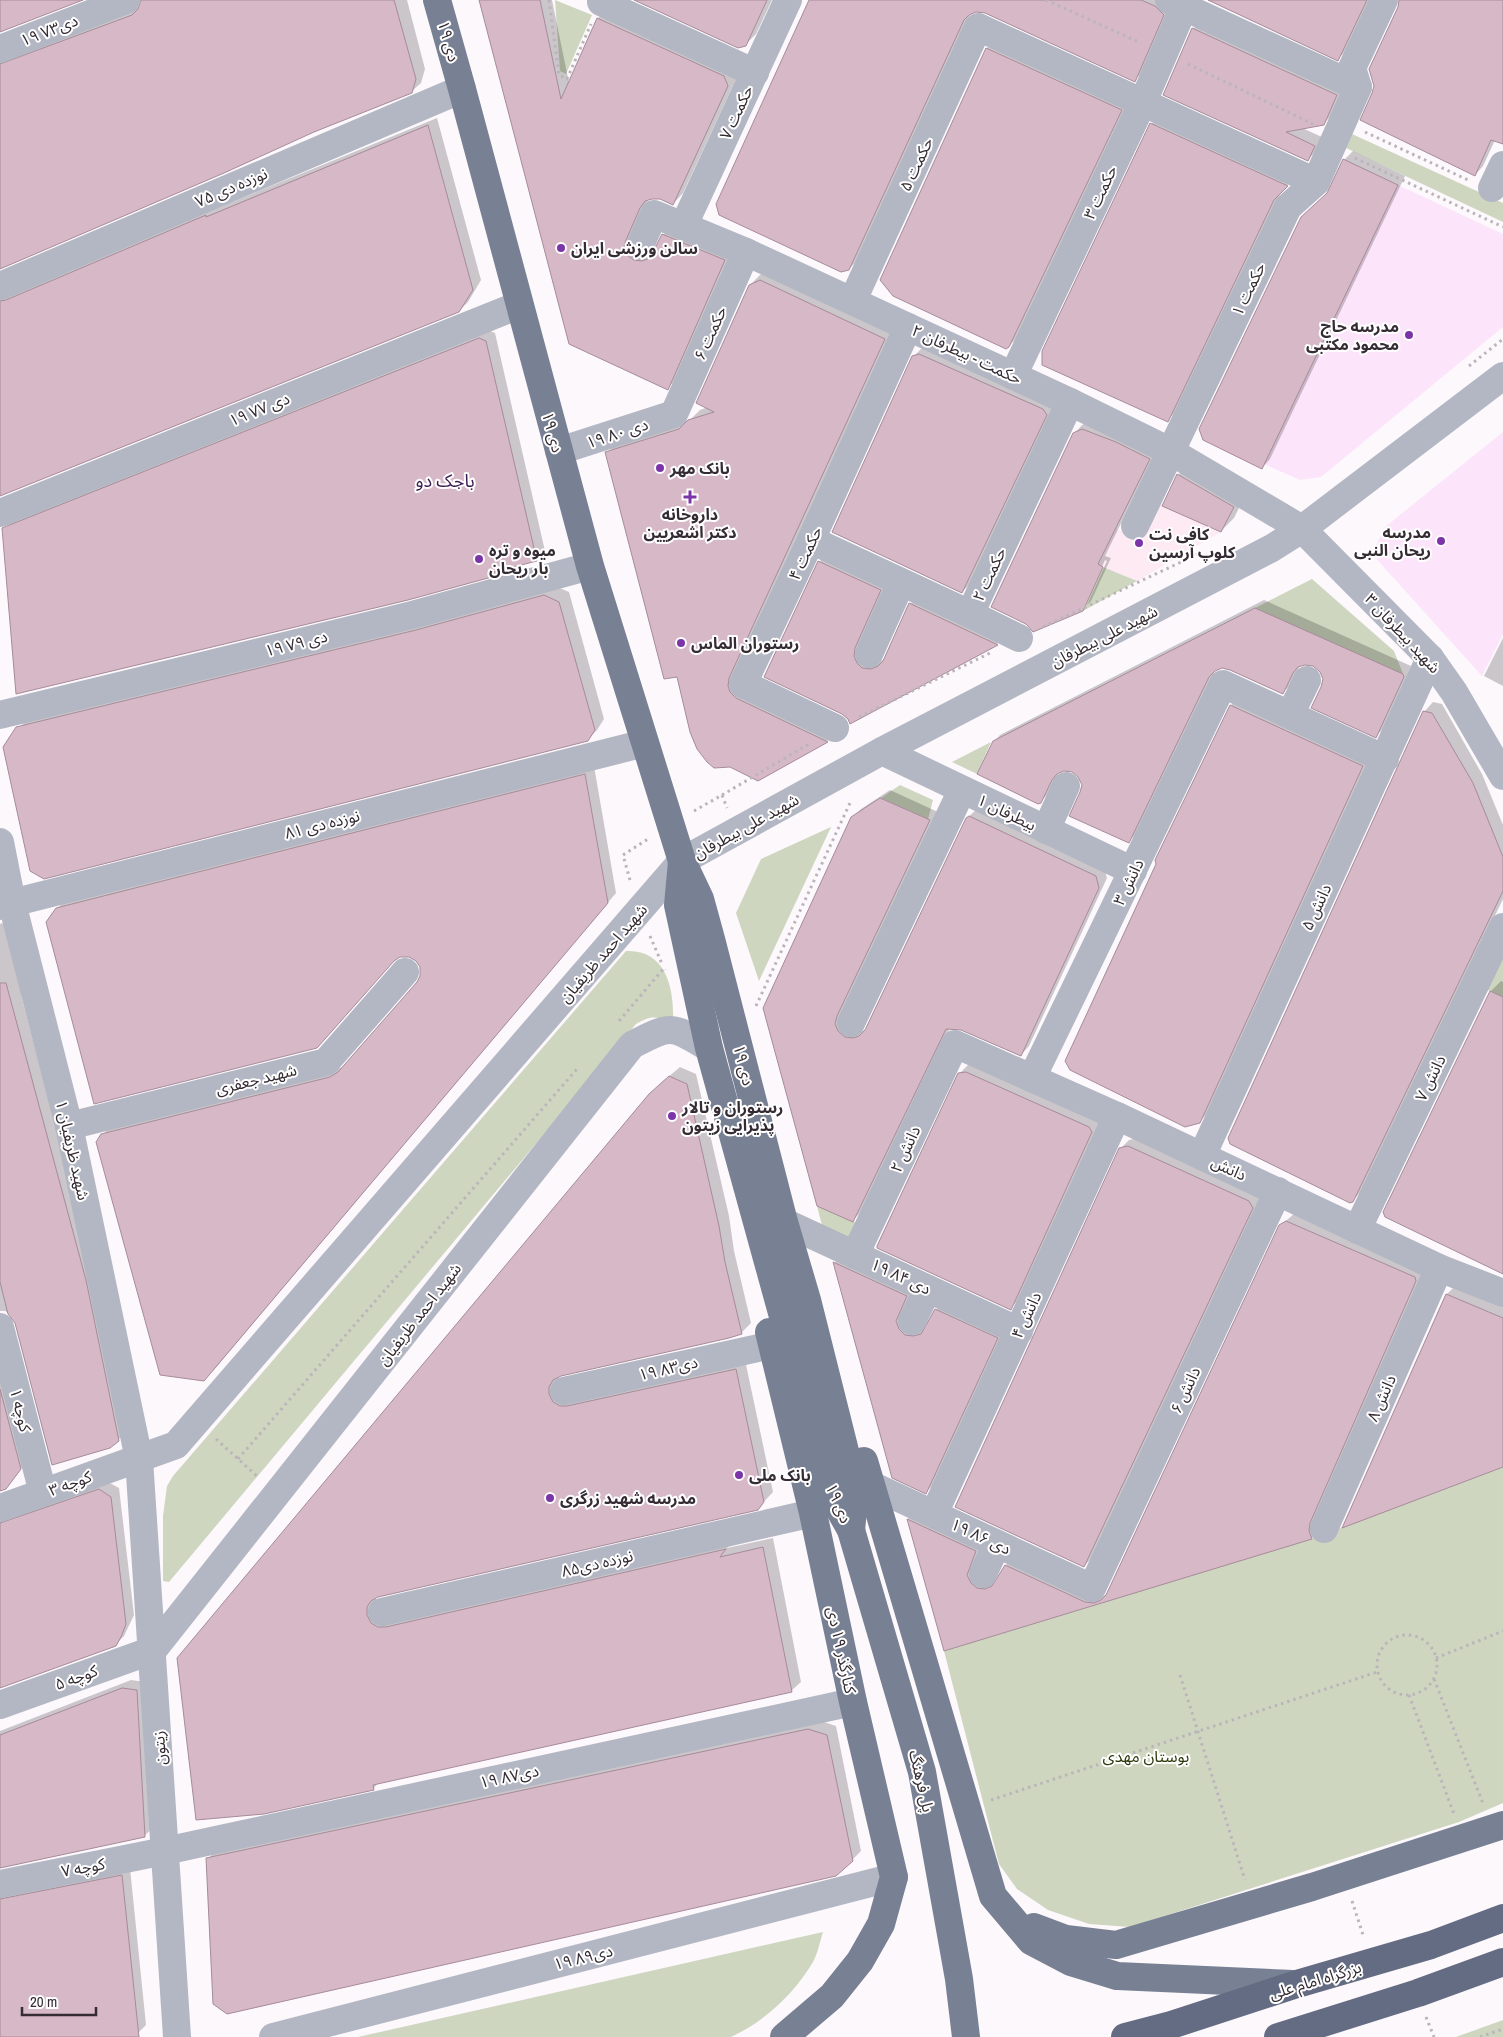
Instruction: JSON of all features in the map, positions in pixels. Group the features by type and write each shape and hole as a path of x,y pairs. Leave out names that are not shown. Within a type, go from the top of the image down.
{"highway":[{"name":"بزرگراه امام علی","path":"1125,2037 1171,2025 1297,1984 1431,1946 1503,1918"},
{"path":"1278,2037 1410,1995 1503,1962"}],"main road":[{"name":"۱۹ دی","path":"437,0 590,566 682,861 700,899 833,1498 851,1530"},
{"name":"۱۹ دی","path":"682,861 678,905 709,1048 771,1224 806,1300 855,1491 851,1530"},
{"name":"کنارگذر ۱۹ دی","path":"771,1224 757,1288 813,1513 852,1702 894,1877 881,1924 860,1961 832,1996 784,2037"},
{"path":"806,1300 830,1327 870,1485 993,1896 1031,1941 1071,1962 1118,1976 1297,1984"},
{"name":"پل فرهنگ","path":"851,1530 922,1772 960,1979 966,2037"},
{"path":"993,1896 1032,1926 1066,1940 1116,1945 1253,1905 1498,1827"},
{"path":"1468,1974 1503,1976"}],"street":[{"name":"۱۹ دی۷۳","path":"0,49 126,0"},
{"name":"حکمت ۷","path":"684,225 788,0"},
{"path":"1358,87 1352,68 1384,0"},
{"path":"600,1 754,73"},
{"path":"1180,2 1358,87"},
{"name":"حکمت ۳","path":"1013,376 1143,102 1180,2"},
{"name":"حکمت ۵","path":"853,300 978,27 1143,102"},
{"name":"حکمت ۱","path":"1135,526 1288,207 1316,182 1358,87"},
{"name":"نوزده دی ۷۵","path":"0,286 462,89"},
{"path":"1143,102 1316,182"},
{"name":"حکمت - بیطرفان ۲","path":"640,246 654,214 684,225 853,300 1170,451 1302,529"},
{"name":"حکمت ۶","path":"674,414 746,252"},
{"name":"۱۹ دی ۷۷","path":"0,513 518,305"},
{"name":"حکمت ۴","path":"835,728 743,684 908,327"},
{"name":"شهید علی بیطرفان","path":"682,861 882,751 1216,579 1302,529 1503,376"},
{"name":"حکمت ۲","path":"811,540 970,614 1070,402"},
{"name":"۱۹ دی ۸۰","path":"559,452 674,414"},
{"name":"شهید بیطرفان ۳","path":"1302,529 1430,658 1454,692 1503,776"},
{"name":"۱۹ دی ۷۹","path":"0,715 412,615 590,566"},
{"path":"869,654 901,582"},
{"path":"970,614 1019,638"},
{"name":"دانش ۵","path":"1202,1156 1430,658"},
{"path":"1307,680 1290,715 1384,758"},
{"name":"دانش ۳","path":"1032,1078 1223,684 1290,715"},
{"name":"نوزده دی ۸۱","path":"6,904 645,743"},
{"name":"بیطرفان ۱","path":"882,751 1133,871"},
{"path":"1046,830 1066,786"},
{"path":"851,1023 962,790"},
{"name":"شهید ظریفیان ۱","path":"0,842 6,904 69,1126 139,1459"},
{"name":"شهید احمد ظریفیان","path":"139,1459 176,1445 682,861"},
{"name":"دانش ۷","path":"1357,1230 1503,927"},
{"name":"شهید جعفری","path":"69,1126 326,1062 405,972"},
{"name":"شهید احمد ظریفیان","path":"153,1650 632,1045 661,1030 678,1030 709,1048"},
{"name":"دانش","path":"955,1044 1117,1116 1439,1268 1503,1293"},
{"name":"۲ دانش","path":"855,1255 955,1044"},
{"name":"دانش ۴","path":"934,1514 1117,1116"},
{"name":"۶ دانش","path":"1092,1588 1278,1192"},
{"name":"۱۹ دی ۸۴","path":"771,1224 855,1255 1019,1331"},
{"name":"دانش ۸","path":"1324,1528 1439,1268"},
{"path":"912,1321 928,1289"},
{"name":"کوچه ۱","path":"0,1327 43,1493"},
{"name":"۱۹ دی۸۳","path":"564,1391 772,1345"},
{"name":"کوچه ۳","path":"0,1508 139,1459"},
{"name":"زيتون","path":"139,1459 177,2037"},
{"name":"۱۹ دی ۸۶","path":"870,1485 1092,1588"},
{"name":"نوزده دی۸۵","path":"382,1612 813,1513"},
{"path":"983,1574 997,1544"},
{"name":"کوچه ۵","path":"0,1705 153,1650"},
{"name":"۱۹ دی۸۷","path":"165,1851 852,1702"},
{"name":"کوچه ۷","path":"0,1884 165,1851"},
{"name":"۱۹ دی۸۹","path":"273,2037 894,1877"}],"path":[{"path":"549,0 558,75 567,79 600,1"},
{"path":"1046,0 1163,52 1337,135 1503,227"},
{"path":"1337,135 1490,179"},
{"path":"1465,369 1503,338"},
{"path":"722,795 835,728 1019,638 1200,554"},
{"path":"754,1009 850,803"},
{"path":"618,1021 664,968 668,976"},
{"path":"238,1459 579,1067"},
{"path":"196,1421 277,1494"},
{"path":"1436,1658 1503,1631"},
{"path":"1405,1634 1424,1640 1432,1648 1436,1658 1437,1668 1434,1678 1428,1687 1419,1693 1409,1695 1398,1694 1389,1690 1381,1682 1377,1672 1376,1662 1386,1643 1394,1637 1405,1634"},
{"path":"967,1808 1377,1672"},
{"path":"1180,1675 1253,1905"},
{"path":"1434,1678 1498,1827"},
{"path":"1409,1695 1463,1838"},
{"path":"1424,2010 1434,2037"},
{"path":"1480,2037 1503,2029"}],"shaded area":[{"name":"مدرسه حاج محمود مکتبی","path":"1398,185 1503,234 1503,327 1321,477 1300,480 1264,464"},
{"name":"مدرسه ریحان النبی","path":"1503,432 1503,634 1482,676 1372,554 1385,527"},
{"path":"1147,499 1221,532 1137,581 1098,565 1116,529 1129,534"}],"green space":[{"path":"555,0 592,15 566,74 560,71"},
{"path":"1352,134 1503,203 1503,222 1346,148"},
{"path":"1103,567 1137,581 1083,611"},
{"path":"1312,579 1394,651 1403,674 1255,608"},
{"path":"991,742 977,774 952,762"},
{"path":"900,785 933,800 928,819 881,798"},
{"path":"831,827 759,981 736,913 761,859"},
{"path":"1503,946 1503,997 1483,988"},
{"path":"626,951 639,952 650,956 658,963 669,983 672,994 673,1018 648,1018 636,1024 169,1582 163,1581 163,1516 167,1486 173,1476"},
{"path":"817,1206 857,1223 847,1244 824,1233"},
{"name":"بوستان مهدی","path":"1503,1467 1503,1803 1459,1822 1130,1927 1089,1924 1048,1910 1017,1889 999,1864 944,1651 1308,1540"},
{"path":"823,1932 813,1962 788,1996 767,2015 731,2037 358,2037"},
{"path":"1503,2020 1503,2037 1456,2037"}],"building":[{"path":"0,0 83,0 0,32"},
{"path":"141,0 394,0 416,79 412,93 314,132 224,173 0,269 0,64 132,15 138,9"},
{"path":"479,0 540,0 561,99 597,18 724,76 728,86 673,205 660,199 645,201 640,208 624,247 627,255 634,260 642,261 650,258 662,234 725,260 668,390 569,344"},
{"path":"634,0 767,0 746,46 738,48"},
{"path":"809,0 1141,0 1155,6 1164,15 1135,82 985,13 976,12 969,15 964,20 849,270 841,272 719,215 716,204"},
{"path":"1208,0 1367,0 1338,61"},
{"path":"1399,0 1503,0 1503,144 1491,140 1475,176 1360,120 1374,86 1369,69 1398,7"},
{"path":"1192,28 1337,95 1324,125 1286,132 1315,146 1308,161 1163,95"},
{"path":"986,48 1122,110 1009,347 1006,349 893,296 880,280"},
{"path":"1150,123 1288,186 1274,200 1168,422 1042,365 1042,351"},
{"path":"428,125 473,290 459,312 0,496 0,301"},
{"path":"1343,159 1398,185 1262,469 1203,440 1199,429 1301,217 1327,193"},
{"path":"760,280 885,339 729,678 728,686 730,692 736,698 828,742 758,781 730,767 714,768 707,762 697,749 690,732 677,677 664,679 605,452 679,429 688,420 714,412 696,403 749,285"},
{"path":"479,338 486,341 537,561 493,572 499,575 408,600 16,694 2,528"},
{"path":"919,354 1043,409 1047,415 962,593 832,532 912,356"},
{"path":"1082,429 1116,442 1150,459 1098,564 1103,567 1083,611 1033,632 1026,624 991,607 1073,433"},
{"path":"1177,474 1234,507 1221,532 1162,506"},
{"path":"818,561 881,590 855,648 854,656 862,668 871,669 883,661 909,603 998,645 850,724 848,719 842,714 764,677"},
{"path":"544,595 559,602 595,730 588,741 44,879 30,871 3,747 16,727 416,630"},
{"path":"1255,608 1403,674 1404,677 1376,738 1311,708 1323,679 1320,672 1313,666 1305,665 1298,667 1283,694 1222,668 1215,671 1209,677 1129,843 1069,816 1082,785 1078,777 1072,772 1064,771 1057,774 1041,803 1038,804 977,774 993,741"},
{"path":"1230,705 1363,766 1200,1123 1185,1127 1070,1070 1065,1061 1156,864 1155,860"},
{"path":"1423,711 1432,713 1473,783 1503,857 1503,891 1353,1202 1350,1203 1230,1144 1228,1138"},
{"path":"585,774 608,903 204,1381 160,1375 96,1142 101,1134 330,1077 338,1072 417,982 420,976 420,967 416,961 409,957 400,957 394,961 317,1048 94,1104 46,922 56,908"},
{"path":"880,798 930,820 837,1016 835,1024 838,1031 845,1037 853,1038 859,1036 865,1030 966,818 969,816 1096,876 1099,888 1021,1056 961,1030 946,1029 853,1222 817,1206 763,1008 851,817"},
{"path":"0,983 6,983 86,1280 119,1441 110,1448 52,1465 15,1323 8,1314 0,1282"},
{"path":"1490,991 1503,997 1503,1274 1385,1217 1383,1212"},
{"path":"966,1072 1089,1127 1092,1132 1011,1310 877,1248 958,1073"},
{"path":"669,1076 687,1084 742,1334 561,1376 553,1380 549,1387 549,1394 553,1402 560,1406 567,1406 736,1369 764,1502 758,1510 378,1597 371,1601 367,1607 367,1615 371,1623 378,1627 386,1627 726,1549 720,1557 763,1547 792,1692 373,1785 374,1790 264,1814 196,1820 177,1658 649,1094"},
{"path":"1128,1146 1249,1201 1253,1208 1084,1567 955,1507 1119,1148"},
{"path":"1286,1221 1415,1277 1416,1281 1310,1523 1309,1531 1312,1539 944,1651 907,1519 976,1551 967,1575 971,1583 977,1588 985,1589 992,1586 1005,1565 1085,1602 1094,1603 1101,1600 1106,1595 1279,1225"},
{"path":"833,1262 907,1296 896,1321 899,1329 905,1335 921,1334 935,1309 998,1338 926,1494 892,1478"},
{"path":"1446,1294 1503,1318 1503,1467 1342,1528"},
{"path":"0,1389 21,1469 6,1489 0,1491"},
{"path":"99,1489 111,1497 126,1624 121,1637 116,1646 0,1688 0,1523"},
{"path":"122,1688 137,1690 145,1837 0,1868 0,1735"},
{"path":"808,1729 827,1735 853,1861 836,1876 227,2014 213,2004 206,1858"},
{"path":"122,1875 139,2037 0,2037 0,1899"}],"place":[{"name":"سالن ورزشی ایران","path":"561,248"},
{"name":"مدرسه حاج محمود مکتبی","path":"1409,335"},
{"name":"بانک مهر","path":"660,468"},
{"name":"داروخانه دکتر اشعریین","path":"690,497"},
{"name":"مدرسه ریحان النبی","path":"1441,541"},
{"name":"کافی نت کلوپ آرسین","path":"1139,543"},
{"name":"میوه و تره بار ریحان","path":"479,559"},
{"name":"رستوران الماس","path":"681,643"},
{"name":"رستوران و تالار پذیرایی زیتون","path":"672,1116"},
{"name":"بانک ملی","path":"739,1475"},
{"name":"مدرسه شهید زرگری","path":"550,1498"}],"district":[{"name":"باجک دو","path":"445,480"}]}
